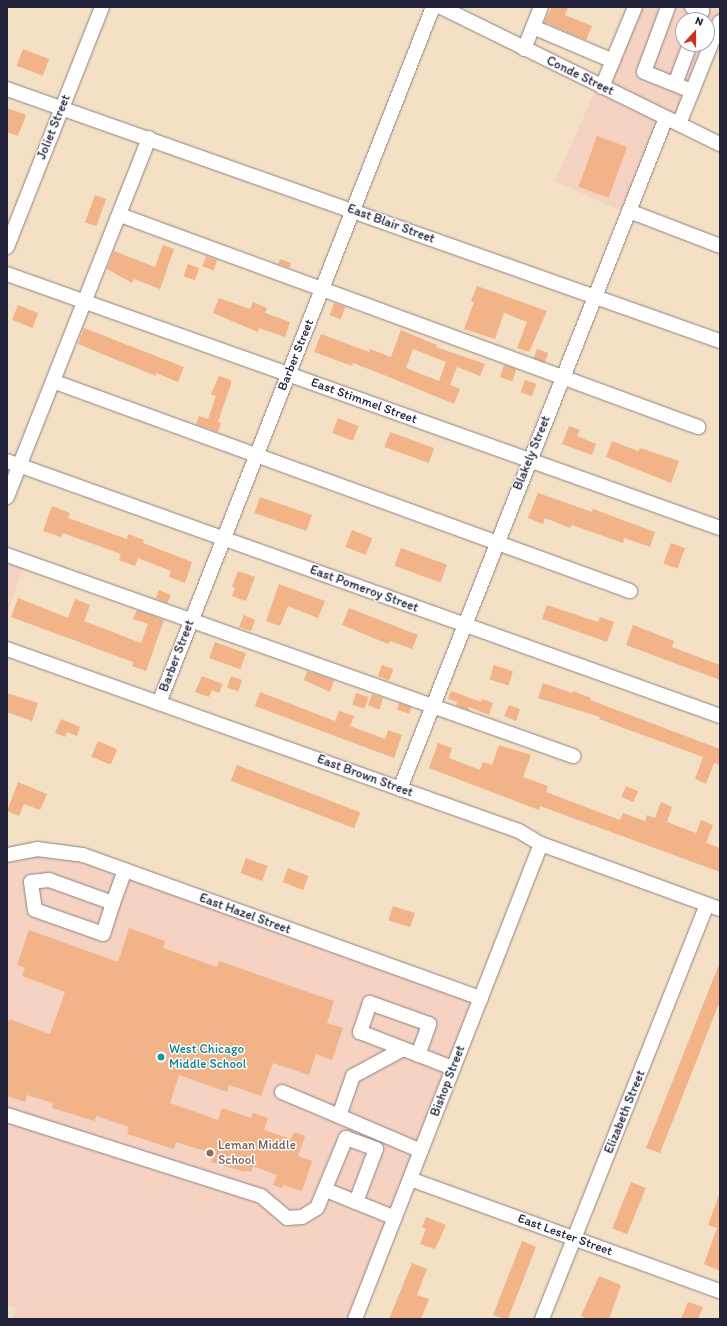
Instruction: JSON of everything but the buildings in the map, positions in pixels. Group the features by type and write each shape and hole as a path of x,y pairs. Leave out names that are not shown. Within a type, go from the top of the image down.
{"street":[{"name":"Joliet Street","path":"7,247 102,7"},
{"name":"Barber Street","path":"159,703 433,7"},
{"path":"524,49 541,7"},
{"path":"602,87 635,7"},
{"path":"668,7 644,72 692,91"},
{"path":"692,7 702,12"},
{"name":"Conde Street","path":"449,9 524,49 720,144"},
{"path":"679,124 720,22"},
{"path":"533,26 613,61"},
{"path":"675,84 687,52"},
{"name":"East Blair Street","path":"7,89 62,107 720,341"},
{"name":"Blakely Street","path":"400,788 666,118"},
{"path":"7,497 13,463 54,382 84,301 120,215 149,138"},
{"path":"629,211 720,246"},
{"path":"120,215 321,291 563,377 698,427"},
{"name":"East Stimmel Street","path":"7,274 720,528"},
{"path":"54,382 257,454 630,591"},
{"name":"East Pomeroy Street","path":"13,463 720,716"},
{"path":"7,555 573,756"},
{"name":"East Brown Street","path":"7,649 519,831 541,844 713,907"},
{"name":"Bishop Street","path":"355,1319 541,844"},
{"name":"East Hazel Street","path":"7,854 37,848 83,855 481,998"},
{"path":"114,903 49,880 31,882 35,910 102,934 114,903 125,870"},
{"name":"Elizabeth Street","path":"542,1319 713,907"},
{"path":"418,1055 429,1024 370,1003 360,1032 418,1055 453,1068"},
{"path":"339,1116 353,1076 403,1049"},
{"path":"282,1092 421,1151"},
{"path":"7,1115 261,1196 287,1218 302,1217 317,1208 326,1190 346,1138 376,1149 356,1202"},
{"name":"East Lester Street","path":"410,1179 720,1291"},
{"path":"326,1190 395,1218"}],"shaded area":[{"path":"638,7 720,7 720,30 715,43 715,12 675,12 675,52 711,52 683,123 606,85"},
{"path":"596,89 663,119 622,211 555,181"},
{"path":"7,549 28,556 7,613"},
{"name":"Leman Middle School","path":"50,853 83,860 474,1002 348,1319 12,1319 16,1308 7,1305 7,860"}],"place":[{"name":"West Chicago Middle School","path":"161,1057"},
{"name":"Leman Middle School","path":"210,1153"}]}
